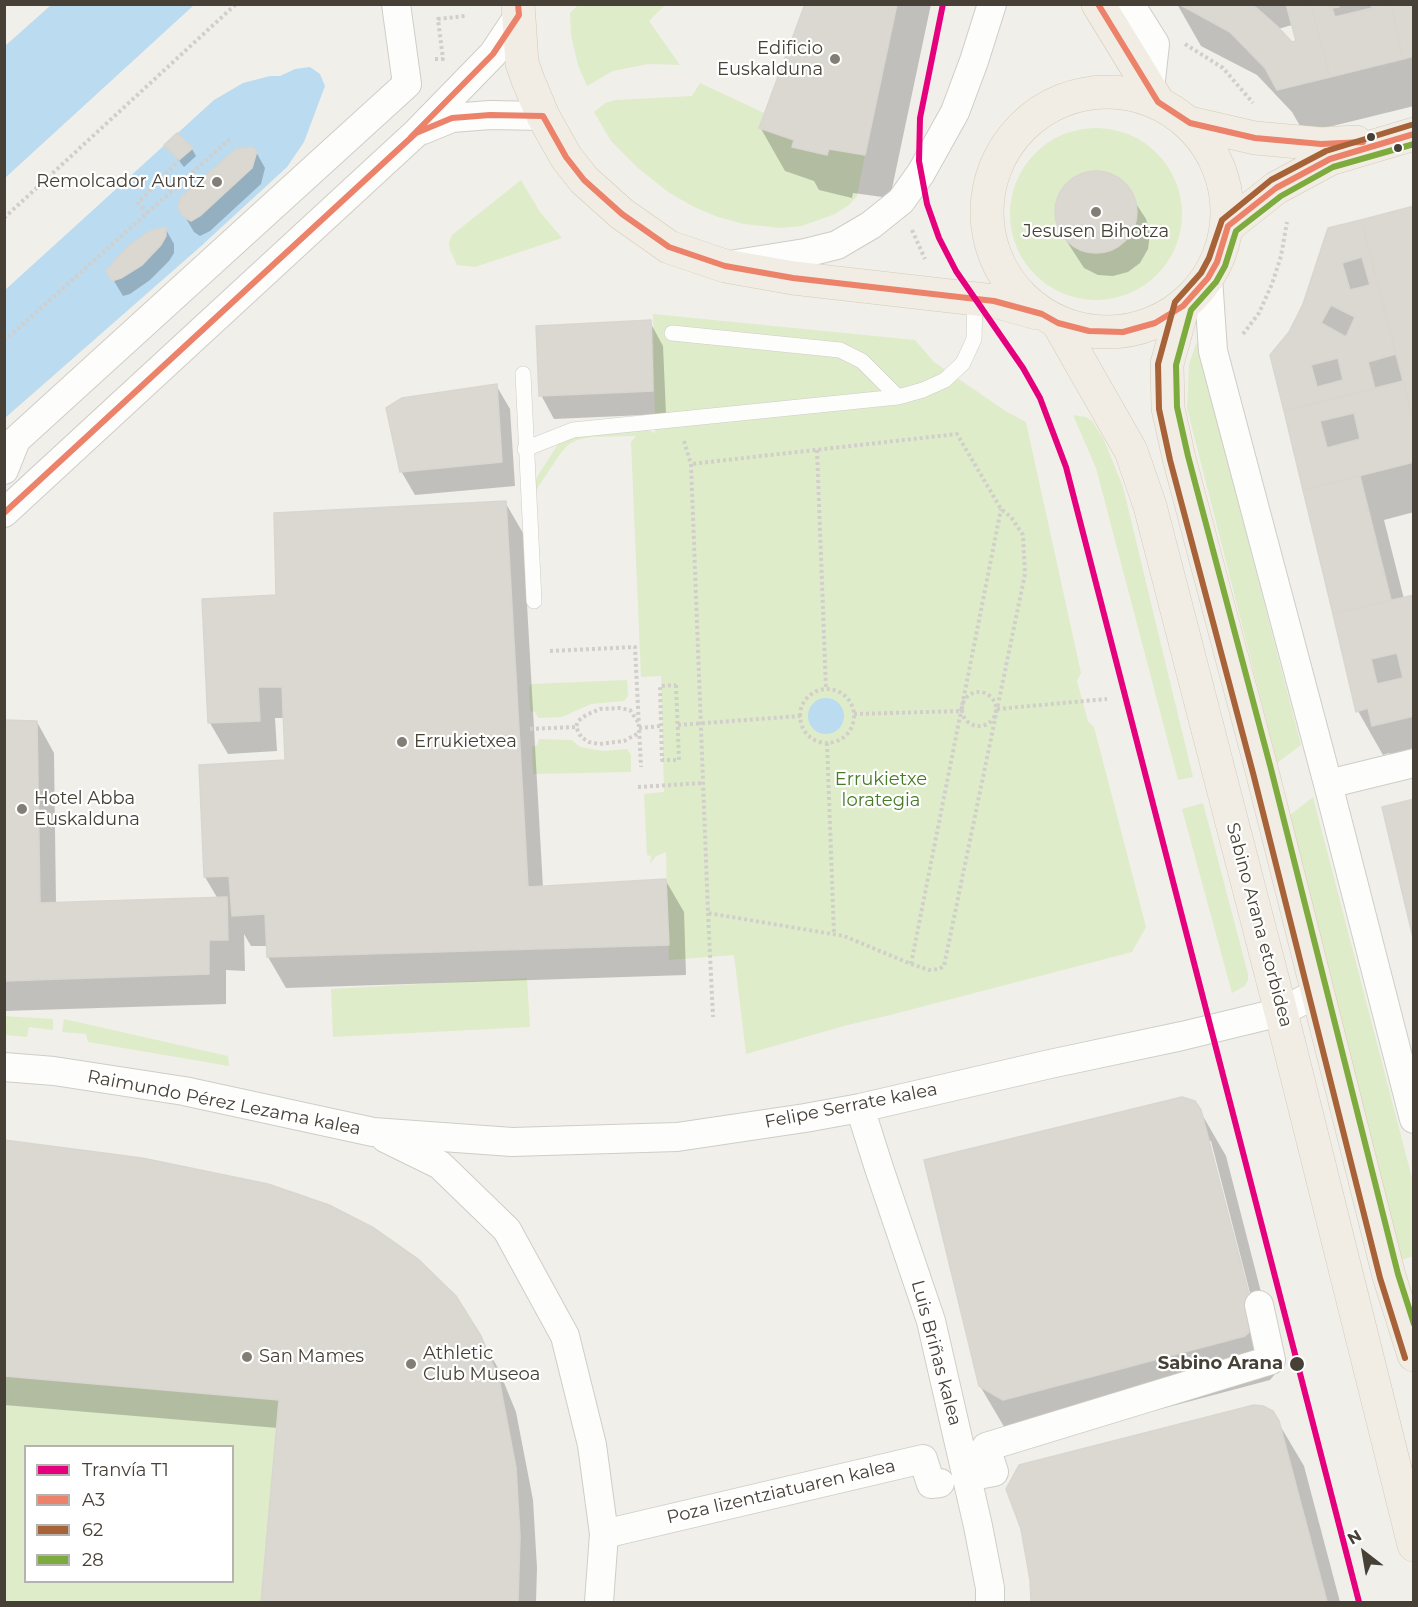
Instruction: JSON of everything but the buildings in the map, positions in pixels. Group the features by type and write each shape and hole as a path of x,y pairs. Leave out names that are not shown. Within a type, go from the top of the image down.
{"main road":[{"path":"518,10 522,63 543,116 566,157 584,180 622,214 669,247 725,266 793,278 994,301 1089,331 1123,332 1155,323 1183,306 1208,278 1217,262 1227,226 1227,197 1221,170 1208,144 1190,123 1154,95 1098,4"},
{"path":"1050,318 1015,290 997,262 987,224 988,188 1001,154 1023,125 1052,104 1087,93 1123,92 1154,95"},
{"path":"1190,123 1255,138 1321,144 1401,137"},
{"path":"1227,226 1276,188 1330,159 1401,137"},
{"path":"1183,306 1167,364 1168,408 1179,458 1268,793 1389,1276 1412,1342"},
{"name":"Sabino Arana etorbidea","path":"1050,318 1131,451 1150,506 1281,1012 1413,1545"}],"street":[{"path":"4,470 16,440 407,84 396,4"},
{"path":"725,266 804,253 837,244 871,225 901,201 921,173 955,112 992,4"},
{"path":"1130,4 1155,44 1154,95"},
{"path":"4,513 416,133 493,54 518,10"},
{"path":"416,133 452,118 490,115 543,116"},
{"path":"1208,278 1213,351 1328,784 1413,1119"},
{"path":"1328,784 1413,763"},
{"name":"Felipe Serrate kalea","path":"373,1132 512,1142 677,1137 860,1108 1182,1036 1281,1012 1317,993"},
{"name":"Raimundo Pérez Lezama kalea","path":"4,1067 54,1071 184,1091 373,1132"},
{"name":"Luis Briñas kalea","path":"860,1108 931,1321 978,1526 990,1588 990,1602"},
{"path":"373,1132 440,1166 507,1230 565,1336 592,1445 604,1534 598,1602"},
{"path":"983,1474 994,1472 986,1447 1271,1360 1258,1305"},
{"name":"Poza lizentziatuaren kalea","path":"604,1534 923,1459 931,1484 940,1483"}],"lane":[{"path":"525,448 573,430 898,397 923,390 945,380 963,363 974,339 975,299"},
{"path":"672,333 840,350 862,361 898,397"},
{"path":"523,374 534,601"}],"path":[{"path":"4,218 236,4"},
{"path":"438,19 465,16"},
{"path":"4,341 232,137"},
{"path":"148,213 138,203 179,160"},
{"path":"910,223 926,261"},
{"path":"677,420 691,464 713,1017"},
{"path":"691,464 957,434 1001,509 1011,517 1023,536 1025,574 944,966 929,970 844,936 708,913"},
{"path":"817,450 826,689"},
{"path":"911,964 1001,509"},
{"path":"550,651 635,647 640,767"},
{"path":"676,685 679,760 662,760 661,726 660,686 676,685"},
{"path":"826,689 840,691 854,708 851,730 843,739 827,743 814,740 806,734 801,726 800,716 802,705 808,696 826,689"},
{"path":"974,692 990,695 997,709 994,719 985,726 975,726 966,720 961,711 967,696 974,692"},
{"path":"997,709 1107,699"},
{"path":"639,728 630,710 619,708 600,709 586,715 578,721 576,727 581,736 589,742 599,744 624,741 639,728 661,726"},
{"path":"854,714 961,711"},
{"path":"677,725 800,716"},
{"path":"530,729 576,727"},
{"path":"827,743 834,935"},
{"path":"638,787 703,783"}],"green space":[{"path":"578,5 665,5 649,21 680,65 648,64 613,71 587,86 578,65 571,35 570,13"},
{"path":"700,83 764,113 759,128 794,140 793,147 827,155 829,149 865,155 857,196 849,205 835,214 802,226 780,228 744,224 718,217 668,192 638,168 611,141 594,112 605,103 616,100 692,96"},
{"path":"1096,128 1113,129 1129,134 1144,142 1157,153 1168,166 1176,181 1181,197 1181,231 1176,247 1168,262 1157,275 1144,286 1129,294 1113,299 1096,300 1079,299 1063,294 1048,286 1035,275 1024,262 1016,247 1011,231 1010,214 1011,197 1016,181 1024,166 1035,153 1048,142 1063,134 1079,129"},
{"path":"521,180 540,212 562,238 475,267 457,265 450,250 449,243 452,235"},
{"name":"Errukietxe lorategia","path":"653,314 915,340 934,362 1007,412 1026,422 1081,673 1077,681 1088,721 1094,727 1146,927 1132,952 844,1026 746,1054 734,955 669,960 666,852 656,856 650,864 651,856 647,855 644,794 664,792 661,676 641,677 631,442 636,436 591,437 577,440 568,445 560,454 534,493 530,488 558,444 570,437 648,430 655,433"},
{"path":"1203,337 1202,358 1208,387 1301,745 1277,763 1187,408 1189,364 1196,344"},
{"path":"1073,415 1086,417 1093,422 1104,440 1123,487 1193,777 1178,780 1096,468"},
{"path":"627,680 628,696 624,701 591,704 562,717 538,718 535,712 530,711 529,687 531,684"},
{"path":"539,739 572,740 580,747 603,751 627,749 631,755 631,772 533,774 532,747 537,745"},
{"path":"1313,797 1413,1182 1413,1256 1401,1260 1290,815"},
{"path":"1203,803 1248,974 1245,986 1232,993 1182,809"},
{"path":"527,978 530,1027 333,1037 331,989"},
{"path":"4,1016 53,1019 53,1030 29,1027 27,1037 5,1035"},
{"path":"64,1019 228,1056 229,1066 88,1042 86,1034 62,1032"},
{"name":"San Mames","path":"5,1140 142,1158 268,1184 329,1205 374,1228 418,1259 481,1336 499,1379 516,1468 520,1536 518,1602 5,1602"}],"water":[{"path":"51,5 194,5 5,178 5,46"},
{"path":"310,67 320,74 325,86 304,142 287,167 200,247 5,418 5,290 214,100 243,83"},
{"path":"826,698 839,703 844,716 839,729 826,734 813,729 808,716 813,703"}],"tram line":[{"name":"T1","path":"943,4 920,118 919,161 927,204 939,238 956,271 1023,368 1040,398 1066,467 1359,1602"}],"transit line":[{"name":"A3","path":"411,137 493,54 519,15 518,4"},
{"name":"A3","path":"1098,4 1158,102 1190,123 1255,138 1321,144 1363,142"},
{"name":"A3","path":"4,513 416,133 452,118 490,115 543,116 566,157 584,180 622,214 669,247 725,266 793,278 994,301 1042,314 1058,323 1089,331 1123,332 1155,323 1183,306 1208,278 1217,262 1228,226 1276,188 1330,159 1414,134"},
{"name":"62","path":"1405,1358 1380,1278 1253,773 1170,460 1159,409 1158,364 1175,302 1201,273 1209,258 1222,220 1271,180 1326,151 1411,125"},
{"name":"28","path":"1414,144 1333,167 1281,196 1236,231 1225,266 1216,282 1191,310 1176,365 1177,407 1188,456 1271,769 1398,1274 1414,1324"}],"place":[{"name":"Edificio Euskalduna","path":"835,59"},
{"name":"Remolcador Auntz","path":"217,182"},
{"name":"Jesusen Bihotza","path":"1096,212"},
{"name":"Errukietxea","path":"402,742"},
{"name":"Hotel Abba Euskalduna","path":"22,809"},
{"name":"San Mames","path":"247,1357"},
{"name":"Athletic Club Museoa","path":"411,1364"},
{"name":"Sabino Arana","path":"1297,1364"}]}
